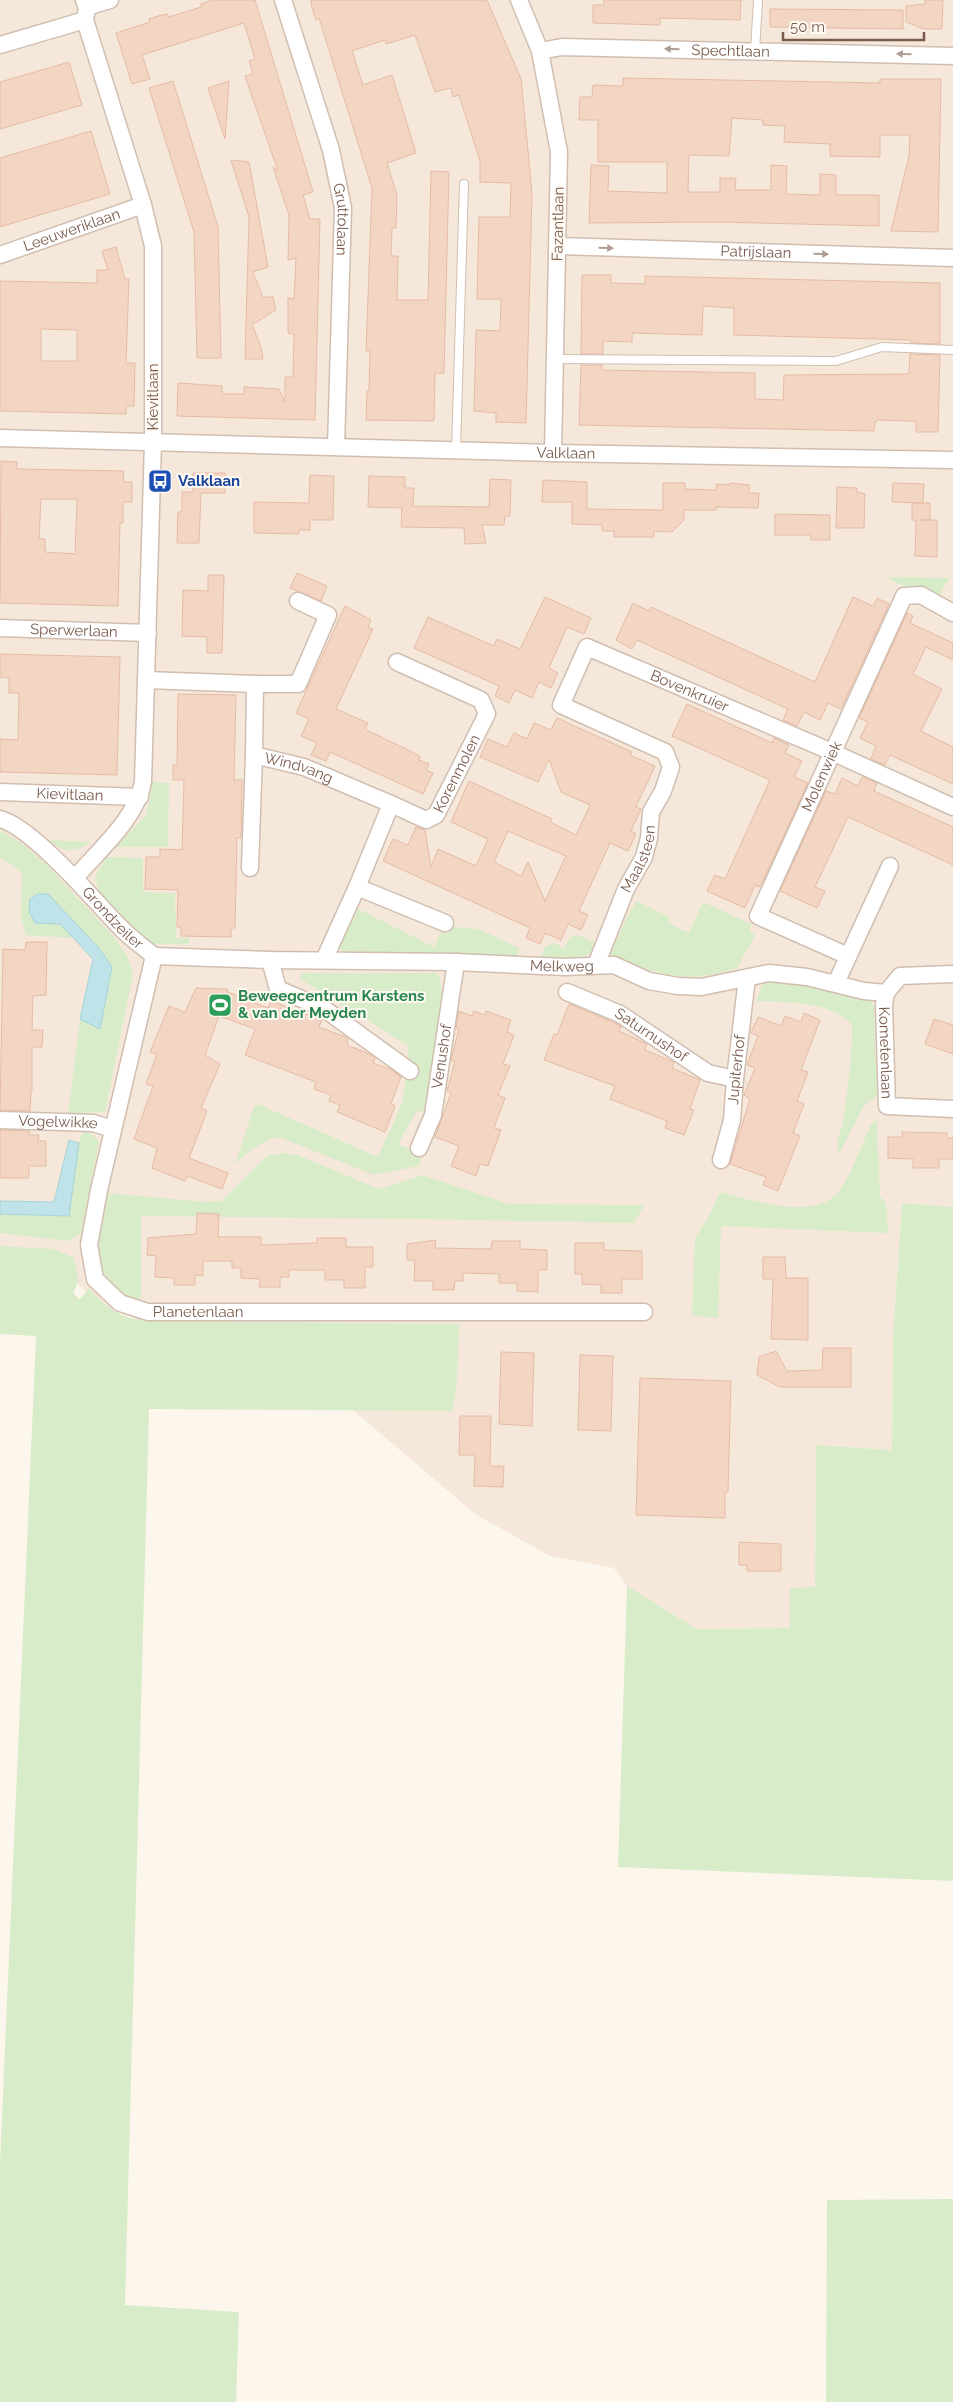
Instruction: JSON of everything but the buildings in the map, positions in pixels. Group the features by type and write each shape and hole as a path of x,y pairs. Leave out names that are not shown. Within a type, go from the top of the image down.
{"street":[{"path":"0,45 110,0"},
{"name":"Gruttolaan","path":"284,0 331,150 343,208 336,447"},
{"name":"Fazantlaan","path":"518,0 540,51 559,152 553,453"},
{"name":"Kievitlaan","path":"75,878 131,813 140,797 143,782 153,442 153,246 143,205 85,9"},
{"name":"Spechtlaan","path":"540,51 562,47 953,56"},
{"name":"Leeuweriklaan","path":"0,255 143,205"},
{"name":"Patrijslaan","path":"558,246 953,258"},
{"name":"Valklaan","path":"0,438 553,453 953,460"},
{"name":"Molenwiek","path":"848,956 758,916 904,596 921,595 953,613"},
{"path":"146,680 298,684 328,615 298,601"},
{"name":"Sperwerlaan","path":"0,628 148,633"},
{"name":"Bovenkruier","path":"664,752 561,704 588,647 832,752 953,807"},
{"name":"Korenmolen","path":"391,804 426,820 436,815 487,714 481,700 397,662"},
{"name":"Windvang","path":"255,684 254,756 304,767 391,804"},
{"name":"Maalsteen","path":"596,965 626,889 644,856 649,838 651,812 663,791 671,767 664,752"},
{"path":"250,868 254,756"},
{"name":"Kievitlaan","path":"0,792 140,797"},
{"path":"324,960 357,887 391,804"},
{"name":"Grondzeiler","path":"0,819 39,844 75,878 120,928 154,956"},
{"path":"836,983 890,866"},
{"path":"357,887 445,923"},
{"name":"Melkweg","path":"154,956 270,960 456,962 565,967 614,965 649,981 678,986 701,987 769,973 807,977 864,991 886,993"},
{"name":"Planetenlaan","path":"154,956 113,1129 89,1245 95,1279 120,1303 148,1312 644,1312"},
{"path":"270,960 278,989 323,1008 410,1071"},
{"name":"Venushof","path":"420,1148 433,1115 456,962"},
{"path":"886,993 900,976 953,974"},
{"name":"Jupiterhof","path":"722,1160 732,1120 747,978"},
{"name":"Saturnushof","path":"567,992 620,1014 708,1073 735,1079"},
{"name":"Kometenlaan","path":"886,993 884,1005 887,1106 953,1108"},
{"name":"Vogelwikke","path":"0,1120 93,1123 113,1129"}],"lane":[{"path":"755,51 758,0"},
{"path":"456,450 464,184"},
{"path":"555,359 836,361 882,347 953,350"}],"shaded area":[{"path":"0,0 953,0 953,1207 902,1203 893,1336 892,1450 816,1445 815,1587 790,1628 697,1629 627,1586 614,1568 550,1556 475,1514 279,1347 196,1341 103,1306 47,1258 0,1249"}],"green space":[{"path":"886,577 949,578 939,597 912,590"},
{"path":"152,782 169,783 168,847 116,847 147,814"},
{"path":"0,831 20,842 47,865 114,937 127,956 133,974 105,1112 68,1113 80,1019 100,1028 112,967 98,947 48,894 60,924 73,938 26,935 21,919 22,874 14,866 0,858"},
{"path":"49,840 91,842 80,848 69,850 59,847"},
{"path":"106,857 143,858 143,892 175,893 176,938 189,938 189,944 154,944 135,930 100,895 95,878"},
{"path":"636,901 670,917 668,923 689,933 703,902 751,924 750,932 755,935 737,968 701,976 686,977 656,972 608,955"},
{"path":"356,908 434,947 444,926 479,929 519,948 517,957 341,951 339,944"},
{"path":"577,935 597,943 586,957 540,957 545,947 554,943 564,948 570,937"},
{"path":"302,973 437,973 441,985 442,1019 429,1112 417,1111 398,1144 424,1154 418,1166 374,1175 279,1137 255,1147 235,1165 254,1107 258,1104 378,1157 398,1112 405,1087 405,1076 402,1066 409,1057 407,1045 300,979"},
{"path":"763,983 803,983 870,999 874,1007 877,1096 864,1105 839,1154 839,1135 843,1122 851,1060 852,1025 843,1017 820,1007 807,1004 756,1001"},
{"path":"877,1120 880,1197 886,1203 888,1233 721,1226 718,1318 692,1316 695,1238 709,1216 720,1192 781,1206 813,1206 826,1201 842,1188 871,1124"},
{"path":"84,1129 99,1141 81,1234 68,1241 0,1233 0,1214 69,1216 79,1143"},
{"path":"282,1153 297,1155 379,1189 422,1175 509,1204 644,1205 634,1223 141,1216 141,1299 126,1295 112,1284 102,1269 97,1254 99,1233 108,1193 204,1202 222,1201 267,1156"},
{"path":"902,1203 953,1207 953,1881 618,1867 627,1586 697,1629 790,1628 790,1588 815,1587 816,1445 892,1450 893,1336"},
{"path":"0,1246 52,1249 73,1257 79,1279 73,1294 80,1299 89,1288 115,1312 139,1320 459,1324 457,1378 453,1411 149,1409 125,2305 239,2312 236,2402 0,2402 0,2163 36,1336 0,1334"},
{"path":"953,2199 953,2402 826,2402 827,2200"}],"water":[{"path":"38,894 48,894 98,947 112,967 100,1029 80,1019 93,959 60,924 35,923 29,911 30,899"},
{"path":"69,1140 79,1143 69,1216 0,1214 0,1201 54,1202"}],"place":[{"name":"Valklaan","path":"160,481"},
{"name":"Beweegcentrum Karstens & van der Meyden","path":"220,1005"}]}
